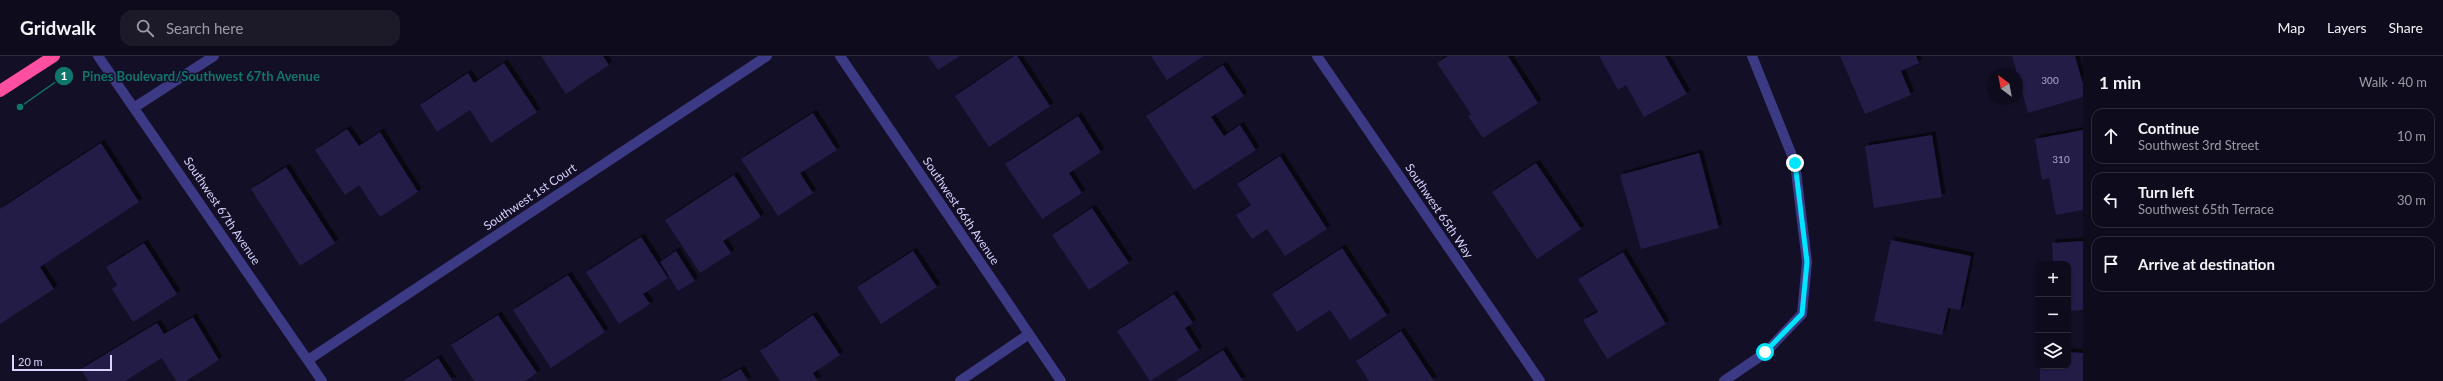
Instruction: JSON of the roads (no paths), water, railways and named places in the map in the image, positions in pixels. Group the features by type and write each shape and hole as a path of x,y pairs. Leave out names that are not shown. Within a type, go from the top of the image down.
{"highway":[{"path":"0,91 54,56"}],"street":[{"name":"Southwest 67th Avenue","path":"98,56 135,107 322,381"},
{"path":"135,107 214,56"},
{"name":"Southwest 1st Court","path":"308,360 767,56"},
{"name":"Southwest 66th Avenue","path":"840,56 1061,381"},
{"name":"Southwest 65th Way","path":"1317,56 1540,381"},
{"path":"1724,381 1765,352 1802,314 1807,262 1795,163 1752,56"},
{"path":"960,381 1029,334"}],"place":[{"name":"Pines Boulevard/Southwest 67th Avenue","path":"20,107"}]}
